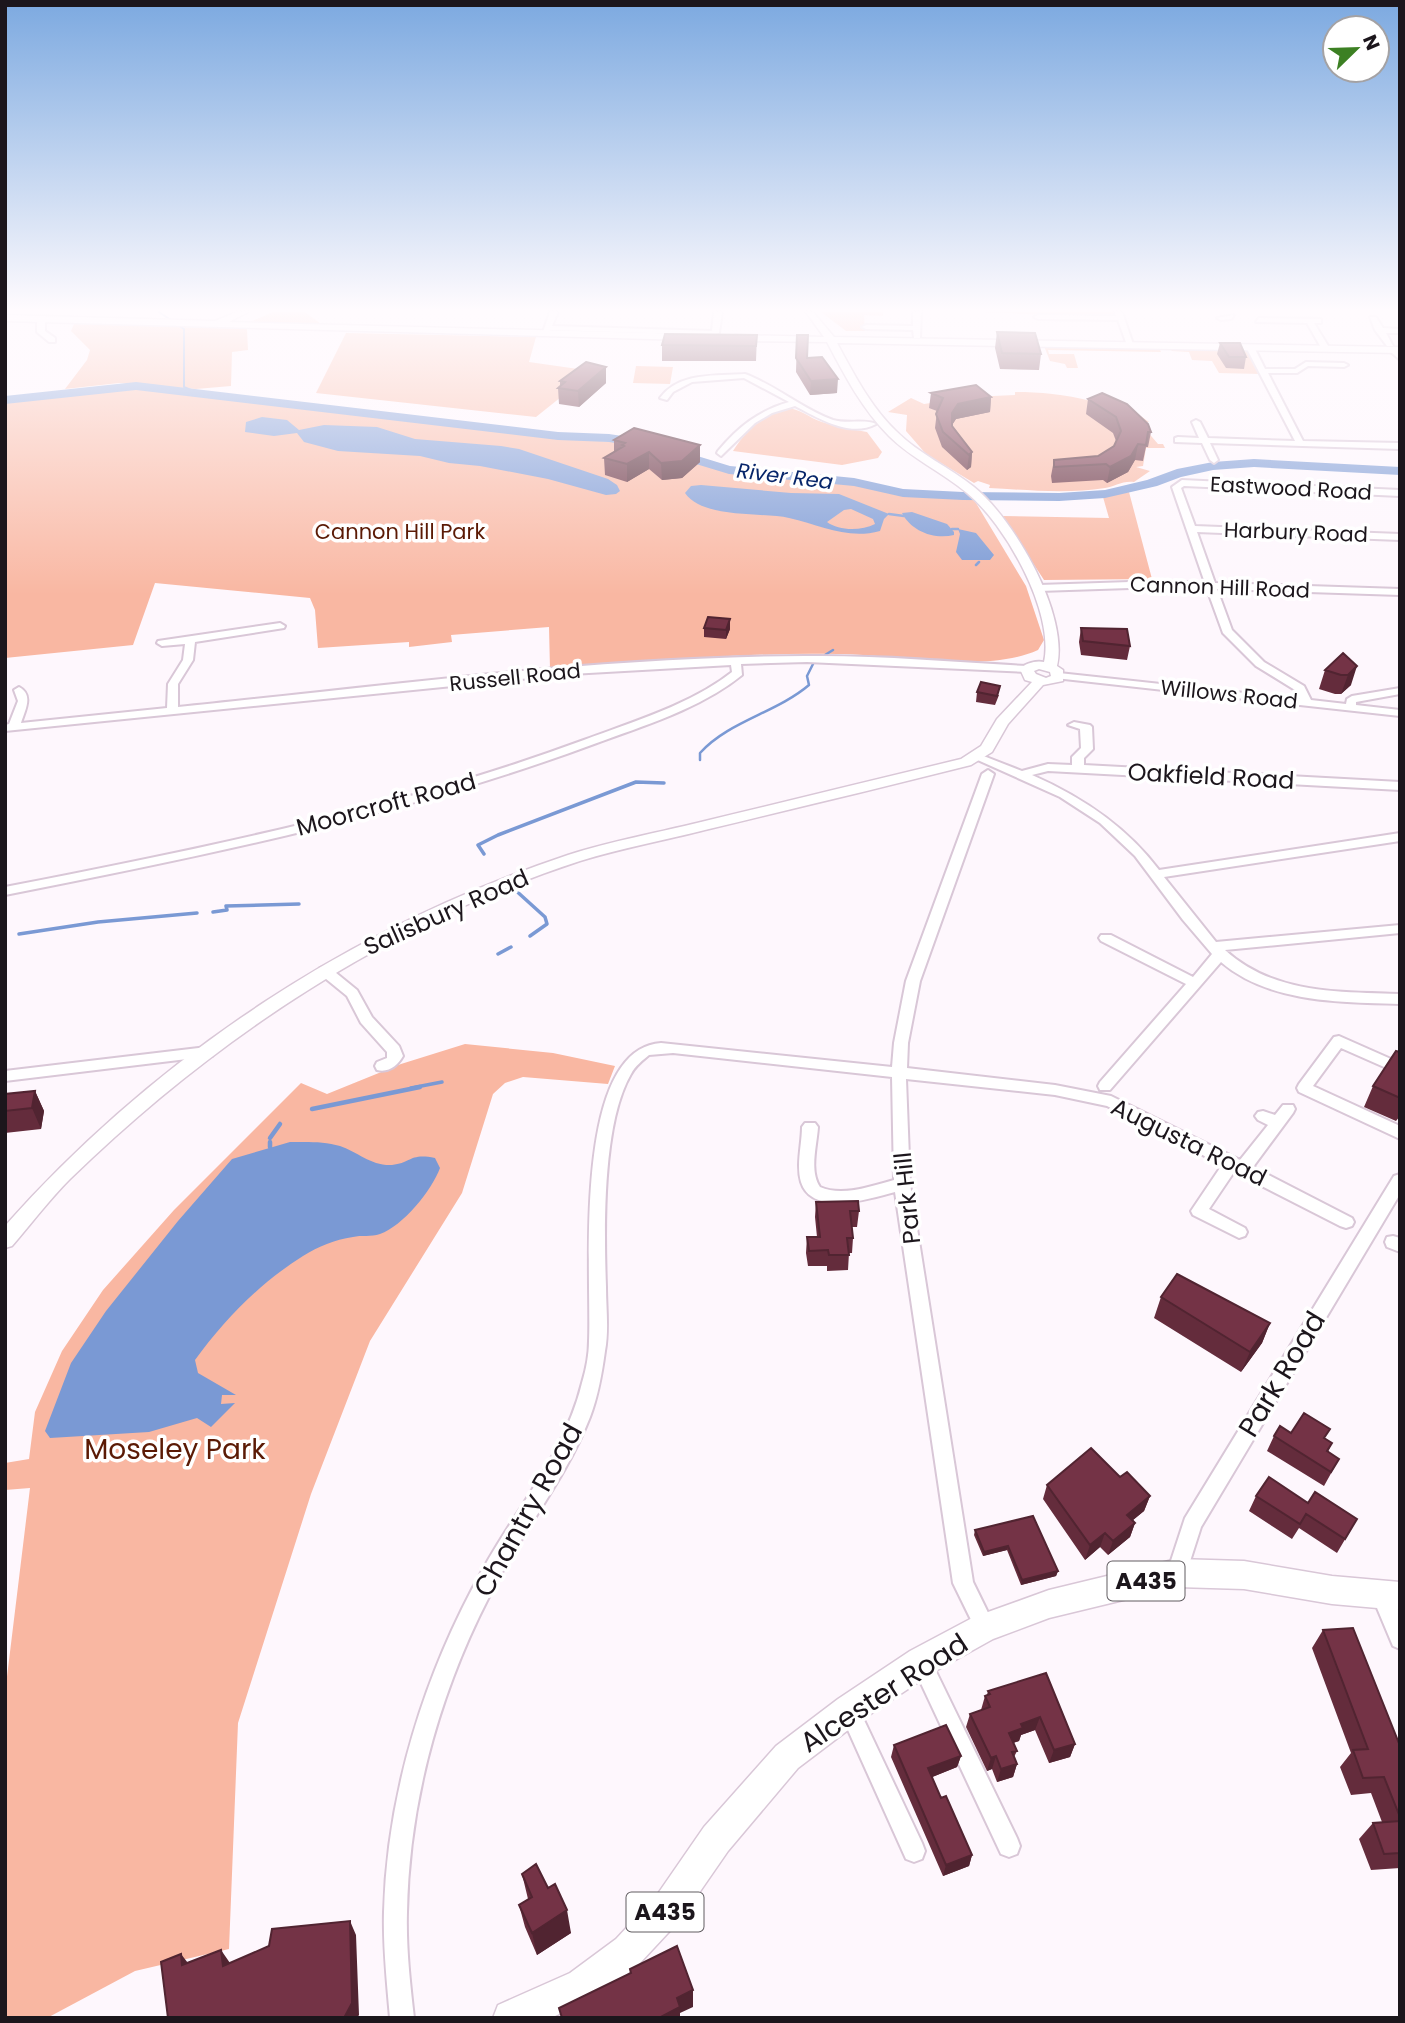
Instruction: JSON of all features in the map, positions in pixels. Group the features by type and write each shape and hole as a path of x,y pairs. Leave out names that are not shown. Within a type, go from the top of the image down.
{"highway":[{"name":"Alcester Road","path":"511,2018 582,1985 628,1951 669,1907 716,1839 788,1757 849,1710 921,1662 985,1628 1049,1604 1177,1573 1244,1575 1391,1596"}],"main road":[{"path":"865,406 907,454 974,493 1040,589 1052,639 1054,671 1051,681 1030,677 1027,669 1039,665 1054,671"},
{"path":"977,757 993,743 1002,722 1014,707 1040,681"},
{"name":"Salisbury Road","path":"5,1240 61,1176 95,1143 137,1106 207,1052 248,1021 325,971 427,916 487,890 577,857 954,767 977,757"}],"street":[{"path":"722,453 752,420 782,406"},
{"path":"797,406 837,424 878,424"},
{"path":"1281,406 1300,443"},
{"path":"1196,422 1214,460"},
{"path":"1178,440 1400,446"},
{"name":"Eastwood Road","path":"1192,529 1176,487 1182,483 1400,493"},
{"path":"1192,529 1222,622 1233,639 1266,668 1300,688 1307,703"},
{"name":"Harbury Road","path":"1192,529 1400,537"},
{"name":"Cannon Hill Road","path":"1040,589 1122,584 1400,592"},
{"path":"162,643 280,626"},
{"path":"172,711 173,684 188,660 190,641"},
{"name":"Russell Road","path":"10,728 623,666 845,660 1027,669"},
{"name":"Moorcroft Road","path":"5,891 272,835 386,806 511,769 594,741 694,698 733,678 738,673 735,661"},
{"name":"Willows Road","path":"1054,671 1400,713"},
{"path":"10,728 23,701 19,690"},
{"path":"1351,707 1351,701 1356,698 1400,691"},
{"path":"1074,725 1087,727 1087,749 1078,757 1078,769"},
{"path":"977,757 1023,774 1064,794 1105,821 1123,836 1217,951 1246,972 1272,985 1295,990 1400,999"},
{"name":"Oakfield Road","path":"1023,774 1048,768 1400,786"},
{"name":"Park Hill","path":"985,1628 963,1583 940,1443 902,1184 899,1074 901,1044 913,981 988,774"},
{"path":"1155,874 1400,838"},
{"path":"1105,1086 1195,982 1217,951 1400,929"},
{"path":"1106,939 1195,982"},
{"path":"325,971 352,993 366,1020 394,1051 397,1056 392,1062 382,1066"},
{"path":"1399,1132 1304,1088 1339,1041 1400,1069"},
{"name":"Chantry Road","path":"402,2018 396,1898 404,1817 438,1692 458,1640 480,1593 561,1464 577,1432 588,1396 596,1368 598,1343 599,1181 604,1137 623,1073 642,1052 661,1048 899,1074"},
{"path":"5,1076 207,1052"},
{"name":"Augusta Road","path":"899,1074 1111,1101 1346,1222"},
{"path":"1239,1232 1199,1211 1238,1165 1270,1119 1288,1109"},
{"path":"810,1127 808,1181 812,1189 821,1195 842,1197 902,1184"},
{"name":"Park Road","path":"1177,1573 1192,1524 1400,1180"},
{"path":"1391,1596 1400,1639"},
{"path":"921,1662 1009,1846"},
{"path":"849,1710 914,1851"}],"green space":[{"name":"Cannon Hill Park","path":"5,406 286,406 558,438 640,444 737,473 851,483 904,494 973,498 1026,586 1044,640 1038,650 993,661 801,654 694,658 550,669 549,627 451,635 452,642 409,647 409,642 318,648 315,610 310,598 155,583 133,645 5,658"},
{"path":"439,406 549,406 536,417"},
{"path":"897,406 1105,406 1120,412 1138,414 1149,422 1140,423 1158,444 1163,444 1165,448 1146,448 1143,466 1136,467 1150,471 1134,482 1076,491 989,488 990,485 978,481 974,483 926,454 906,431 907,415 888,412"},
{"path":"786,408 828,424 867,432 882,452 878,458 842,465 733,451 755,425"},
{"path":"1129,492 1152,579 1044,580 1002,516 1109,518 1103,497"},
{"name":"Moseley Park","path":"465,1044 553,1053 615,1066 608,1084 523,1077 505,1083 493,1094 462,1193 370,1341 311,1494 238,1723 229,1949 135,1971 47,2018 5,2018 5,1693 30,1488 5,1490 5,1463 29,1459 35,1412 62,1351 103,1290 174,1210 301,1083 327,1094 401,1064"}],"water":[{"path":"262,417 287,420 299,430 324,425 377,427 415,439 519,449 608,479 617,485 620,491 606,495 548,479 420,456 338,451 304,442 297,433 274,436 245,432 246,422"},
{"path":"691,486 839,494 889,514 880,531 845,533 789,518 734,513 705,507 685,493","holes":["851,509 873,519 875,524 857,529 838,527 827,522 844,510"]},
{"path":"912,512 947,524 954,535 924,533 911,525 902,513"},
{"path":"958,529 976,533 994,555 990,560 962,560 956,552 960,534"},
{"path":"290,1142 334,1144 384,1165 399,1164 415,1157 435,1158 440,1168 424,1196 389,1230 380,1234 339,1240 309,1252 258,1290 218,1330 195,1360 198,1373 236,1395 222,1395 221,1404 235,1403 211,1427 197,1418 149,1432 50,1438 45,1431 71,1363 106,1311 178,1221 232,1159"}],"building":[{"path":"939,406 956,406 952,413 952,426 972,452 969,455 943,432 936,414"},
{"path":"1100,406 1130,406 1148,424 1151,432 1148,432 1146,445 1138,444 1131,456 1110,467 1106,464 1054,467 1054,460 1098,456 1114,446 1121,431 1116,417"},
{"path":"634,428 700,445 682,461 661,463 649,452 627,464 604,458 624,446 622,445 625,443 614,440"},
{"path":"708,617 730,619 726,630 704,628"},
{"path":"1081,628 1127,629 1130,646 1083,641"},
{"path":"1343,653 1357,666 1348,675 1325,670"},
{"path":"981,682 1000,686 997,696 977,692"},
{"path":"1396,1051 1400,1052 1400,1098 1373,1086"},
{"path":"35,1091 32,1108 5,1111 5,1094"},
{"path":"858,1201 859,1211 850,1211 853,1238 847,1238 849,1255 829,1255 828,1250 809,1251 807,1237 820,1237 816,1202"},
{"path":"1177,1274 1270,1323 1250,1352 1161,1297"},
{"path":"1304,1413 1330,1429 1324,1438 1332,1443 1327,1451 1339,1459 1331,1472 1274,1436 1280,1426 1291,1433"},
{"path":"1091,1448 1120,1477 1127,1472 1150,1496 1127,1515 1135,1523 1113,1541 1105,1533 1090,1545 1047,1485"},
{"path":"1269,1477 1308,1503 1315,1492 1357,1519 1345,1539 1306,1514 1300,1524 1256,1496"},
{"path":"1033,1516 1058,1571 1022,1580 1008,1546 984,1552 975,1530"},
{"path":"1353,1628 1400,1746 1400,1817 1384,1777 1363,1778 1353,1750 1368,1749 1323,1630"},
{"path":"1046,1673 1075,1744 1054,1750 1040,1717 1021,1724 1023,1728 1009,1733 1017,1751 1012,1752 1017,1764 1001,1769 996,1756 991,1758 970,1714 990,1707 985,1696 990,1694 988,1691"},
{"path":"946,1725 961,1756 928,1768 941,1798 946,1796 972,1855 946,1865 894,1745"},
{"path":"1400,1821 1400,1853 1384,1854 1373,1823"},
{"path":"536,1864 548,1888 555,1884 567,1910 532,1933 519,1905 532,1897 522,1874"},
{"path":"350,1921 352,2003 344,2018 168,2018 161,1962 181,1954 182,1965 221,1950 223,1966 269,1946 272,1929"},
{"path":"677,1946 693,1990 677,1998 680,2007 659,2018 562,2018 559,2008 631,1973 630,1969"}],"waterway":[{"name":"River Rea","path":"308,406 558,436 609,438 642,443 729,470 854,482 903,493 1059,497 1105,494 1152,483 1177,473 1213,466 1254,463 1400,471"},
{"path":"889,514 904,516"},
{"path":"952,529 958,529"},
{"path":"976,565 979,562"},
{"path":"825,655 833,650"},
{"path":"700,760 700,753 725,733 782,703 809,685 807,676 813,664"},
{"path":"484,854 478,845 498,835 636,782 664,783"},
{"path":"513,888 545,917 547,924 530,936"},
{"path":"213,912 227,910 226,906 299,904"},
{"path":"19,934 98,922 197,913"},
{"path":"498,954 511,947"},
{"path":"411,1088 442,1082"},
{"path":"312,1109 420,1087"},
{"path":"270,1138 280,1124"},
{"path":"270,1142 270,1147"}]}
